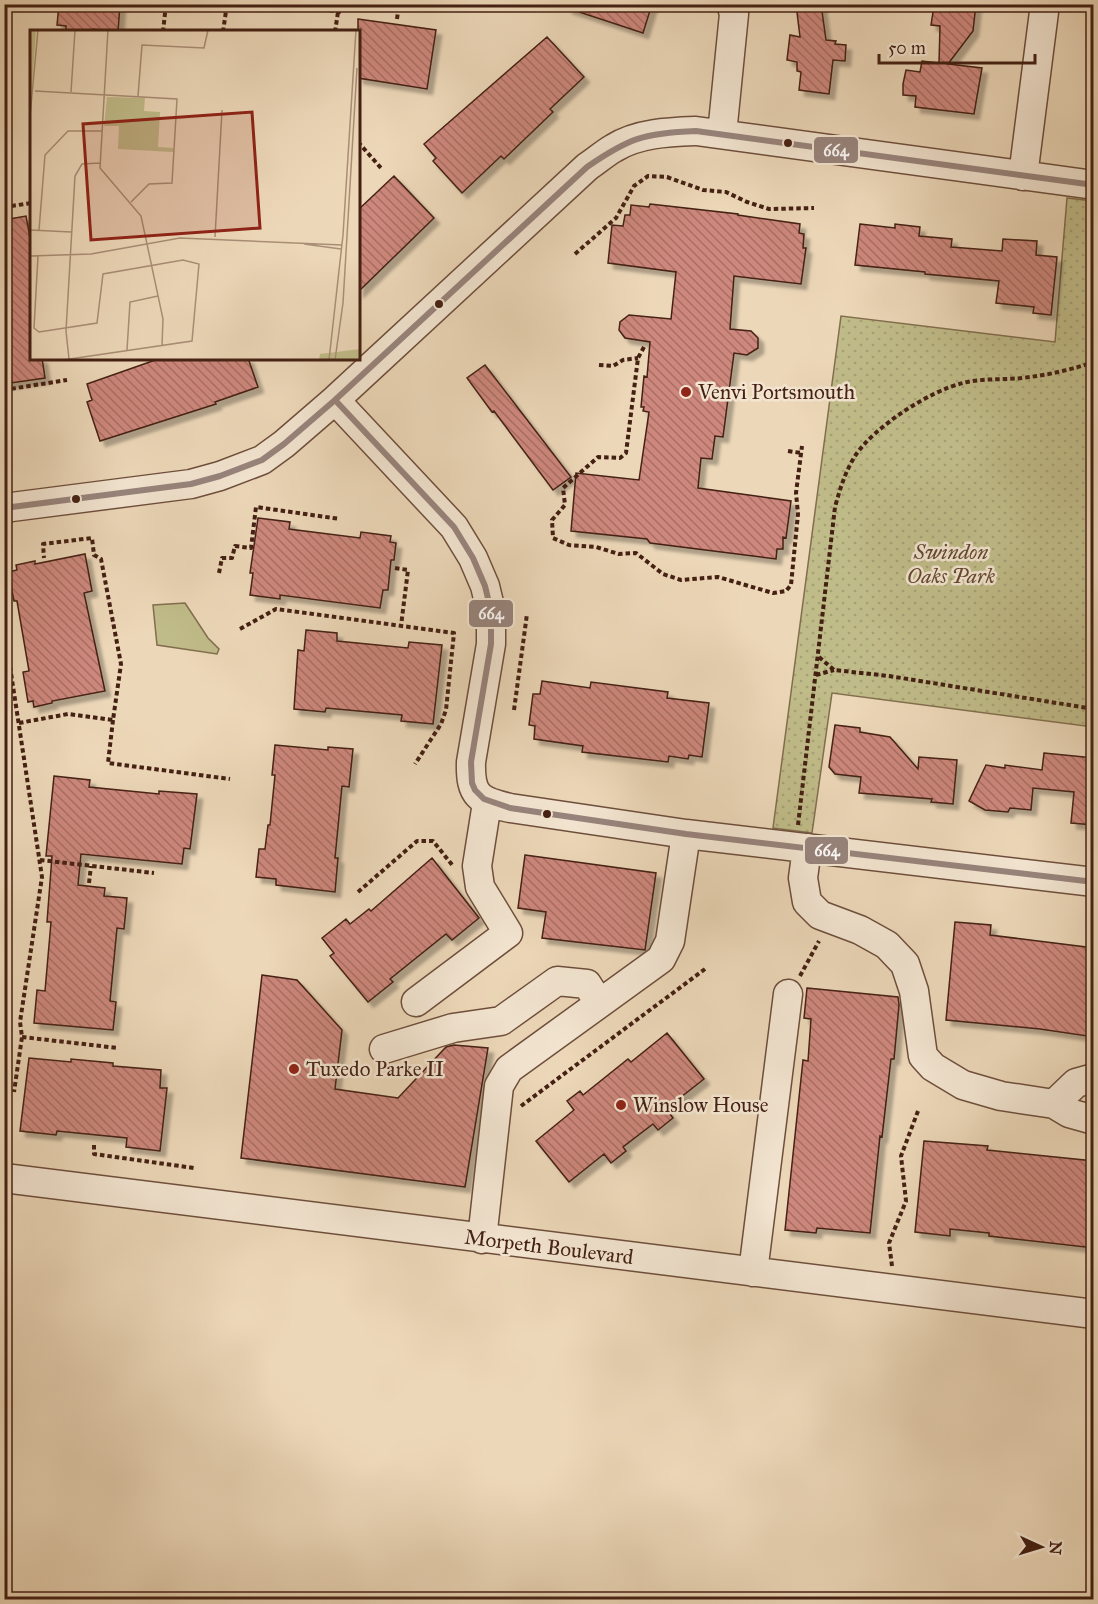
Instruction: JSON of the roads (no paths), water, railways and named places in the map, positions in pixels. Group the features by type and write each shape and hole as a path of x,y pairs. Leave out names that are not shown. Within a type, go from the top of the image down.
{"street":[{"path":"722,134 734,14 731,4"},
{"path":"1023,176 1045,4"},
{"path":"4,508 191,484 220,476 261,460 284,444 335,400 587,167 615,147 633,139 673,132 696,131 1094,185"},
{"path":"335,400 454,527 473,558 485,586 491,611 490,644 471,762 471,780 476,793 487,803 686,834 1094,882"},
{"path":"416,1002 508,933 480,887 477,866 487,803"},
{"path":"482,1239 499,1086 509,1069 661,959 670,941 686,834"},
{"path":"801,847 807,902 820,915 860,930 887,945 905,964 914,991 923,1056 933,1067 963,1085 1001,1096 1054,1104 1069,1113 1094,1120"},
{"path":"384,1049 453,1028 501,1021 557,981 587,984 599,1004"},
{"path":"753,1272 788,994"},
{"path":"501,1021 528,1055"},
{"path":"1054,1104 1076,1083 1094,1078"},
{"name":"Morpeth Boulevard","path":"4,1178 1094,1314"}],"place":[{"name":"Venvi Portsmouth","path":"686,392"},
{"name":"Tuxedo Parke II","path":"294,1069"},
{"name":"Winslow House","path":"621,1105"}],"park label":[{"name":"Swindon Oaks Park","path":"951,564"}]}
